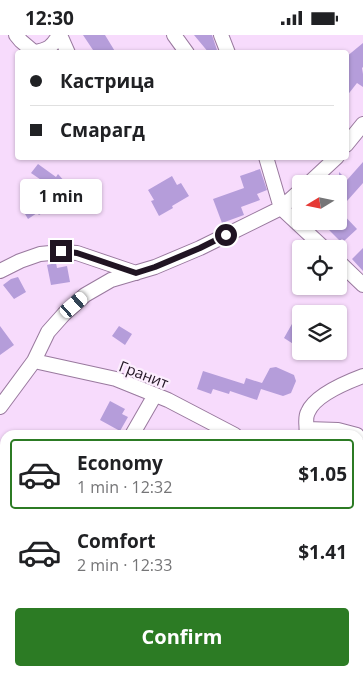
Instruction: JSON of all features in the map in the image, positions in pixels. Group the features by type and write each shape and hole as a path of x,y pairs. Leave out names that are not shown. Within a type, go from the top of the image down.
{"street":[{"path":"16,35 20,41 31,50"},
{"path":"44,50 52,46 59,35"},
{"path":"59,35 66,50"},
{"path":"174,35 185,50"},
{"path":"221,35 227,50"},
{"path":"349,141 363,124"},
{"path":"267,160 281,208 315,240"},
{"path":"318,175 334,160"},
{"path":"0,407 34,361 48,332 85,295 111,280 155,267 200,248 281,208 292,198"},
{"path":"0,271 40,254 61,251 77,253 136,273"},
{"path":"347,270 363,285"},
{"name":"Гранит","path":"34,361 116,379 168,400 225,430"},
{"path":"306,430 308,411 319,398 363,376"},
{"path":"135,430 155,395"}],"building":[{"path":"83,35 105,35 114,50 93,50"},
{"path":"194,35 212,35 217,50 206,50"},
{"path":"363,43 363,87 357,83 349,93 349,55"},
{"path":"363,162 363,183 348,200 348,179"},
{"path":"38,164 56,177 58,174 72,190 53,207 39,215 37,213 28,219 22,209 43,195 40,191 47,184 31,173"},
{"path":"260,169 267,190 257,194 260,200 241,207 244,215 222,223 213,199 244,188 240,176"},
{"path":"172,176 177,185 181,183 189,196 159,216 151,201 154,200 148,190"},
{"path":"348,220 357,229 345,240 339,240 329,230 348,230"},
{"path":"363,248 363,271 352,259"},
{"path":"56,263 57,268 67,266 70,282 51,285 47,265"},
{"path":"18,277 26,292 14,299 3,285 11,279"},
{"path":"292,324 292,343 284,338"},
{"path":"0,326 14,345 0,355"},
{"path":"119,326 132,334 125,345 112,336"},
{"path":"276,367 294,375 296,381 291,393 283,396 261,389 257,400 230,391 229,394 213,389 211,394 197,389 203,371 244,384 246,378 262,383 270,368"},
{"path":"110,401 125,409 122,414 128,417 121,430 100,420"}],"route":[{"path":"61,251 77,253 136,273 200,248 226,235"}]}
